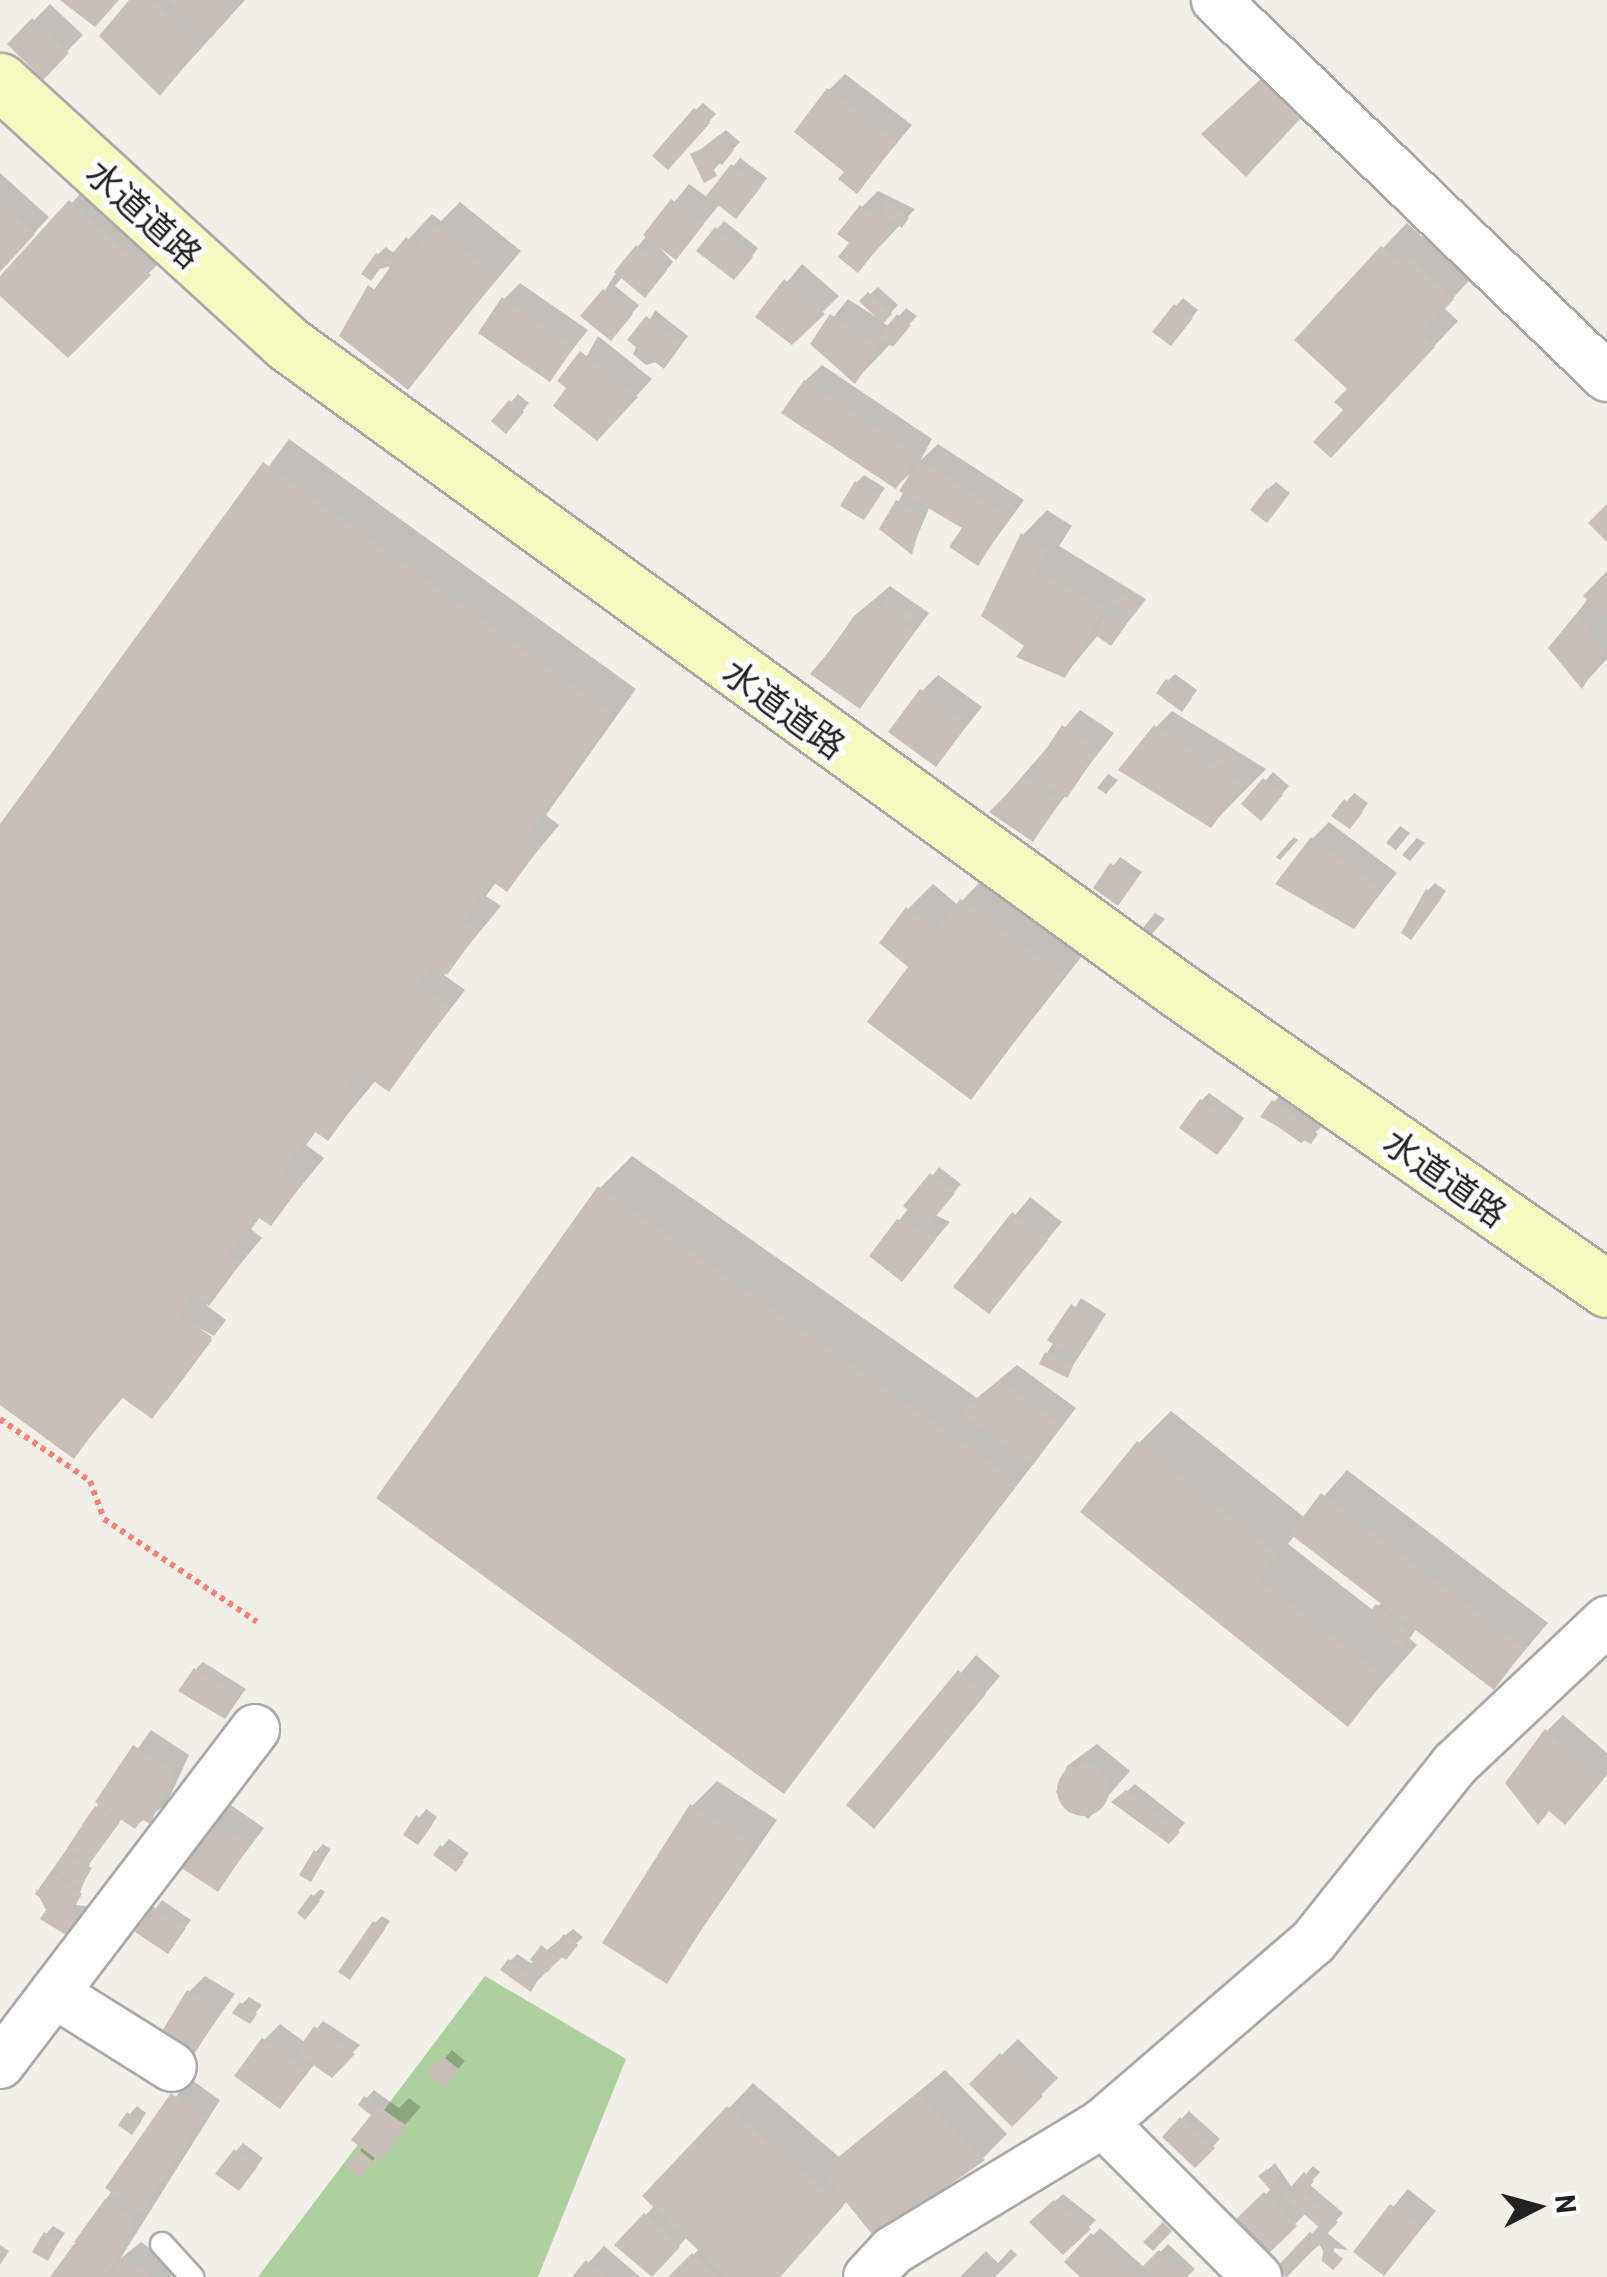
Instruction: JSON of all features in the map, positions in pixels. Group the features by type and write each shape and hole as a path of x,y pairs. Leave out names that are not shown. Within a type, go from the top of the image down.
{"street":[{"path":"1216,0 1607,377"},
{"name":"水道道路","path":"0,81 303,355 1607,1289"},
{"path":"868,2277 892,2251 1103,2122 1313,1942 1455,1764 1607,1620"},
{"path":"0,2064 255,1729"},
{"path":"54,1994 172,2066"},
{"path":"1103,2122 1256,2277"}],"lane":[{"path":"162,2244 192,2277"}],"path":[{"path":"0,1419 90,1481 104,1519 257,1622"}],"green space":[{"path":"485,1976 626,2059 538,2277 258,2277"}],"building":[{"path":"60,0 119,0 95,27"},
{"path":"129,0 151,0 203,44 160,96 99,36"},
{"path":"168,0 228,0 234,5 212,37"},
{"path":"32,18 69,53 43,80 7,44"},
{"path":"1274,67 1313,105 1246,177 1201,134"},
{"path":"827,88 897,142 857,194 838,179 844,172 794,132"},
{"path":"694,108 710,123 668,170 652,156"},
{"path":"717,136 734,150 722,165 705,152"},
{"path":"703,148 717,176 704,183 690,154"},
{"path":"731,164 761,187 736,219 706,196"},
{"path":"671,199 704,224 676,260 643,235"},
{"path":"69,200 151,275 68,358 0,296 0,276"},
{"path":"887,201 909,218 902,228 880,211"},
{"path":"0,203 35,234 0,272"},
{"path":"860,205 892,230 858,273 838,257 849,243 837,234"},
{"path":"433,225 498,277 408,390 339,336 368,285 376,291 393,270 384,263 371,281 361,274 376,253 387,260 406,237 417,246"},
{"path":"715,227 753,257 734,280 696,251"},
{"path":"636,245 667,270 645,298 614,272"},
{"path":"1381,246 1396,260 1403,252 1454,299 1421,334 1435,347 1331,458 1313,442 1343,410 1334,402 1347,389 1294,340"},
{"path":"784,279 825,314 792,345 755,317"},
{"path":"603,289 633,314 611,341 580,316"},
{"path":"868,292 892,314 883,324 859,301"},
{"path":"502,297 574,347 550,382 478,333"},
{"path":"1174,304 1193,318 1171,346 1152,332"},
{"path":"830,314 880,347 855,384 810,344"},
{"path":"897,314 911,325 893,347 879,336"},
{"path":"646,316 682,344 664,369 627,340"},
{"path":"580,351 638,397 597,441 553,406 566,388 557,381"},
{"path":"804,380 918,456 896,489 781,413"},
{"path":"509,400 524,412 506,434 491,421"},
{"path":"920,459 1009,517 978,566 949,547 962,528 899,491"},
{"path":"263,462 614,715 523,841 537,851 507,892 492,881 463,921 478,932 447,975 432,965 418,984 450,1007 389,1092 357,1069 344,1086 359,1098 328,1141 313,1130 283,1171 302,1184 271,1226 256,1216 228,1255 240,1264 209,1306 194,1294 179,1314 212,1337 152,1419 120,1396 74,1459 0,1405 0,824"},
{"path":"855,481 880,496 864,520 840,506"},
{"path":"1267,488 1284,501 1267,523 1250,510"},
{"path":"896,500 923,515 912,555 879,529"},
{"path":"1607,504 1607,542 1588,523"},
{"path":"1021,533 1049,552 1036,571 1105,608 1065,678 1016,657 1024,646 981,616"},
{"path":"1607,571 1607,618 1583,596"},
{"path":"1116,590 1140,607 1133,616 1109,599"},
{"path":"888,597 915,616 909,623 883,605"},
{"path":"872,601 915,631 860,709 810,674"},
{"path":"1108,612 1126,625 1111,646 1094,634"},
{"path":"1575,615 1607,650 1582,689 1548,648"},
{"path":"1166,679 1192,698 1182,712 1156,693"},
{"path":"920,689 968,724 936,767 888,732"},
{"path":"1062,725 1099,750 1067,798 1030,773"},
{"path":"1154,725 1243,785 1211,828 1118,770"},
{"path":"1220,749 1236,758 1228,770 1212,760"},
{"path":"1024,777 1060,802 1033,842 989,812"},
{"path":"1263,778 1283,795 1261,821 1241,804"},
{"path":"1344,799 1363,812 1350,829 1331,816"},
{"path":"1311,837 1383,890 1354,929 1275,884"},
{"path":"1110,863 1136,880 1118,906 1093,888"},
{"path":"1426,889 1441,899 1411,940 1401,933"},
{"path":"960,899 1064,976 971,1100 867,1022 908,967 879,943 906,907 936,931"},
{"path":"1200,1099 1239,1126 1217,1155 1179,1128"},
{"path":"1272,1100 1318,1134 1311,1144 1260,1117"},
{"path":"930,1173 955,1193 928,1226 903,1206"},
{"path":"598,1186 1018,1482 784,1794 376,1498"},
{"path":"1012,1212 1048,1240 989,1314 953,1287"},
{"path":"897,1219 936,1239 902,1282 869,1256"},
{"path":"1071,1304 1100,1323 1076,1359 1047,1340"},
{"path":"1045,1352 1073,1366 1068,1378 1039,1364"},
{"path":"999,1380 1062,1425 1033,1465 961,1414"},
{"path":"1137,1441 1277,1554 1258,1578 1386,1678 1348,1727 1080,1512"},
{"path":"1321,1493 1525,1649 1494,1690 1290,1534"},
{"path":"1376,1604 1413,1634 1401,1649 1364,1620"},
{"path":"194,1668 240,1697 225,1719 178,1691"},
{"path":"958,1670 986,1694 874,1829 846,1805"},
{"path":"1545,1729 1603,1780 1565,1825 1549,1811 1538,1825 1505,1783"},
{"path":"133,1745 175,1772 150,1824 142,1819 135,1829 95,1802"},
{"path":"1083,1764 1101,1772 1109,1790 1101,1808 1083,1816 1065,1808 1057,1790 1065,1772"},
{"path":"1126,1790 1180,1832 1169,1844 1111,1802"},
{"path":"690,1804 755,1845 667,1984 602,1943"},
{"path":"95,1806 120,1822 90,1863 67,1848 81,1827 101,1840 81,1826"},
{"path":"416,1815 432,1825 418,1845 403,1835"},
{"path":"213,1820 250,1845 218,1892 180,1867"},
{"path":"440,1845 464,1862 456,1872 433,1855"},
{"path":"314,1850 325,1858 311,1882 299,1875"},
{"path":"65,1852 92,1868 81,1887 54,1870"},
{"path":"52,1874 82,1894 72,1911 41,1891"},
{"path":"35,1889 84,1919 71,1938 40,1919 46,1910"},
{"path":"311,1894 320,1901 305,1920 297,1913"},
{"path":"152,1906 186,1928 168,1954 135,1932"},
{"path":"373,1921 385,1929 350,1980 338,1972"},
{"path":"564,1934 578,1945 566,1960 552,1949"},
{"path":"541,1945 558,1958 548,1972 530,1960"},
{"path":"508,1959 538,1980 531,1992 500,1970"},
{"path":"187,1990 221,2012 189,2062 156,2041"},
{"path":"240,2002 257,2014 250,2024 232,2013"},
{"path":"314,2026 355,2054 332,2078 296,2053"},
{"path":"262,2038 308,2072 280,2109 234,2076"},
{"path":"1000,2053 1043,2096 1012,2127 969,2084"},
{"path":"442,2056 459,2069 444,2088 427,2074"},
{"path":"919,2092 985,2160 875,2238 821,2171"},
{"path":"171,2093 205,2117 141,2213 105,2188"},
{"path":"364,2096 407,2126 380,2162 351,2140 371,2115 358,2105"},
{"path":"727,2106 843,2206 780,2277 726,2277 642,2196"},
{"path":"127,2112 141,2122 132,2135 118,2125"},
{"path":"1180,2117 1215,2148 1195,2168 1162,2137"},
{"path":"234,2149 258,2166 239,2191 215,2174"},
{"path":"359,2150 373,2161 360,2178 345,2166"},
{"path":"1267,2169 1282,2186 1273,2193 1258,2176"},
{"path":"1304,2172 1314,2181 1304,2193 1338,2222 1327,2234 1283,2196"},
{"path":"1264,2192 1297,2226 1263,2259 1229,2226"},
{"path":"105,2199 136,2221 111,2269 74,2242"},
{"path":"1054,2200 1091,2229 1063,2255 1029,2222"},
{"path":"1390,2204 1422,2228 1384,2276 1353,2252"},
{"path":"644,2213 680,2247 652,2277 614,2245"},
{"path":"1163,2222 1172,2231 1153,2251 1143,2242"},
{"path":"44,2232 59,2241 48,2261 32,2252"},
{"path":"1310,2232 1322,2243 1280,2277 1273,2271"},
{"path":"1091,2233 1139,2277 1080,2277 1064,2262"},
{"path":"1324,2243 1343,2259 1333,2270 1322,2261"},
{"path":"74,2244 111,2271 107,2277 50,2277"},
{"path":"1159,2250 1188,2277 1152,2277 1142,2267"},
{"path":"692,2253 717,2277 668,2277"},
{"path":"123,2256 152,2277 109,2277"},
{"path":"586,2260 605,2277 572,2277"}]}
